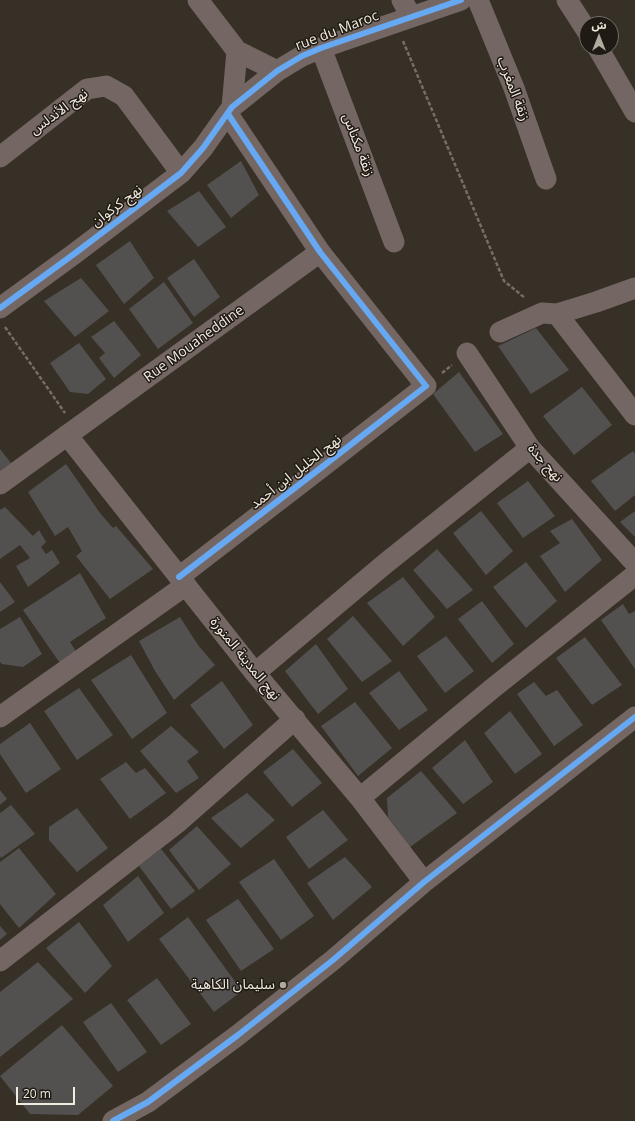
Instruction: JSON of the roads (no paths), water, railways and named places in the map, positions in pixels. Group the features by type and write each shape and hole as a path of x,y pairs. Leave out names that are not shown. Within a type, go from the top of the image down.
{"street":[{"path":"198,0 237,51 277,71"},
{"name":"rue du Maroc","path":"230,110 277,71 302,56 403,13 461,0"},
{"name":"زنقة المغرب","path":"478,0 514,88 546,179"},
{"path":"567,0 579,19"},
{"name":"زنقة مكناس","path":"321,48 394,242"},
{"path":"237,51 230,110 320,252"},
{"path":"603,56 635,112"},
{"name":"نهج الأندلس","path":"0,157 87,89 106,86 124,96 181,173"},
{"name":"نهج كركوان","path":"2,317 74,254 181,173 203,148 230,110"},
{"name":"نهج الخليل ابن أحمد","path":"2,712 182,581 426,386 320,252"},
{"name":"Rue Mouaheddine","path":"0,484 320,252"},
{"path":"500,332 550,314 596,302 635,288"},
{"path":"550,314 635,415"},
{"name":"نهج جدة","path":"467,353 530,448 635,563"},
{"name":"نهج المدينة المنورة","path":"72,432 182,581 255,673 360,798 424,882"},
{"path":"255,673 386,563 530,448"},
{"path":"360,798 493,688 635,575"},
{"path":"113,1121 148,1102 317,973 424,882 635,717"},
{"path":"0,961 177,824 294,719"},
{"path":"131,1121 148,1102"}],"place":[{"name":"سليمان الكاهية","path":"283,985"}]}
